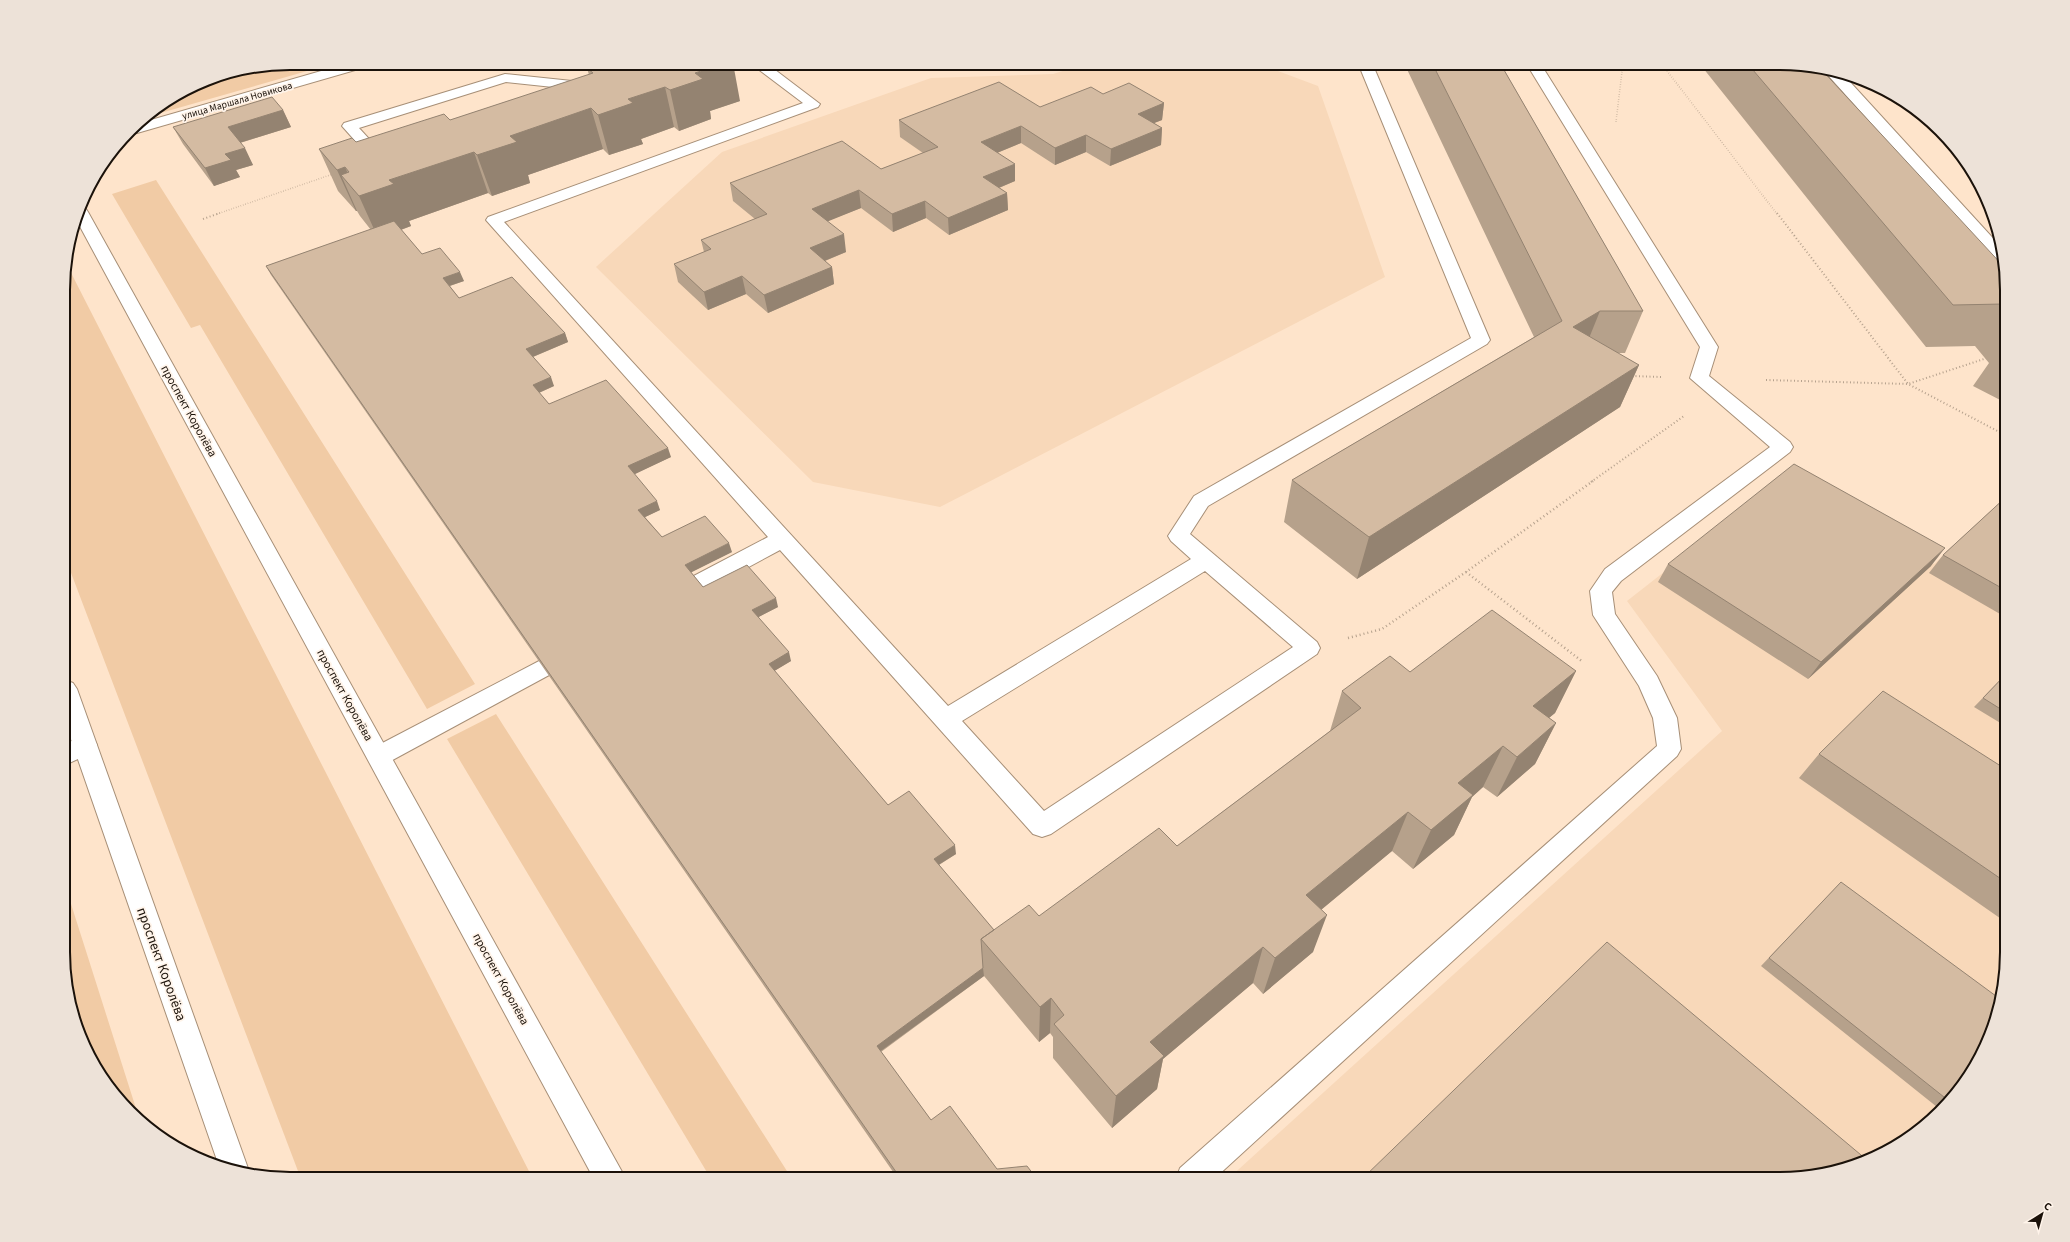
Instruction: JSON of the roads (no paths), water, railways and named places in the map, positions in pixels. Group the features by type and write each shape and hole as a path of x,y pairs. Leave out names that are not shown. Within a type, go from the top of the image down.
{"street":[{"name":"улица Маршала Новикова","path":"143,127 340,70"},
{"path":"767,70 813,104 494,220 1042,826 1309,648 1178,536 1202,501 1481,340 1368,70"},
{"path":"1199,1172 1669,749 1665,718 1649,682 1604,616 1601,591 1614,575 1783,447 1700,378 1708,347 1537,70"},
{"path":"394,154 379,158 349,126 505,78 601,86 568,97"},
{"path":"1839,79 1997,252"},
{"name":"проспект Королёва","path":"83,217 607,1172"},
{"path":"696,585 782,539"},
{"path":"946,719 1206,560"},
{"path":"379,756 543,668"},
{"name":"проспект Королёва","path":"70,720 75,750 233,1164"}]}
